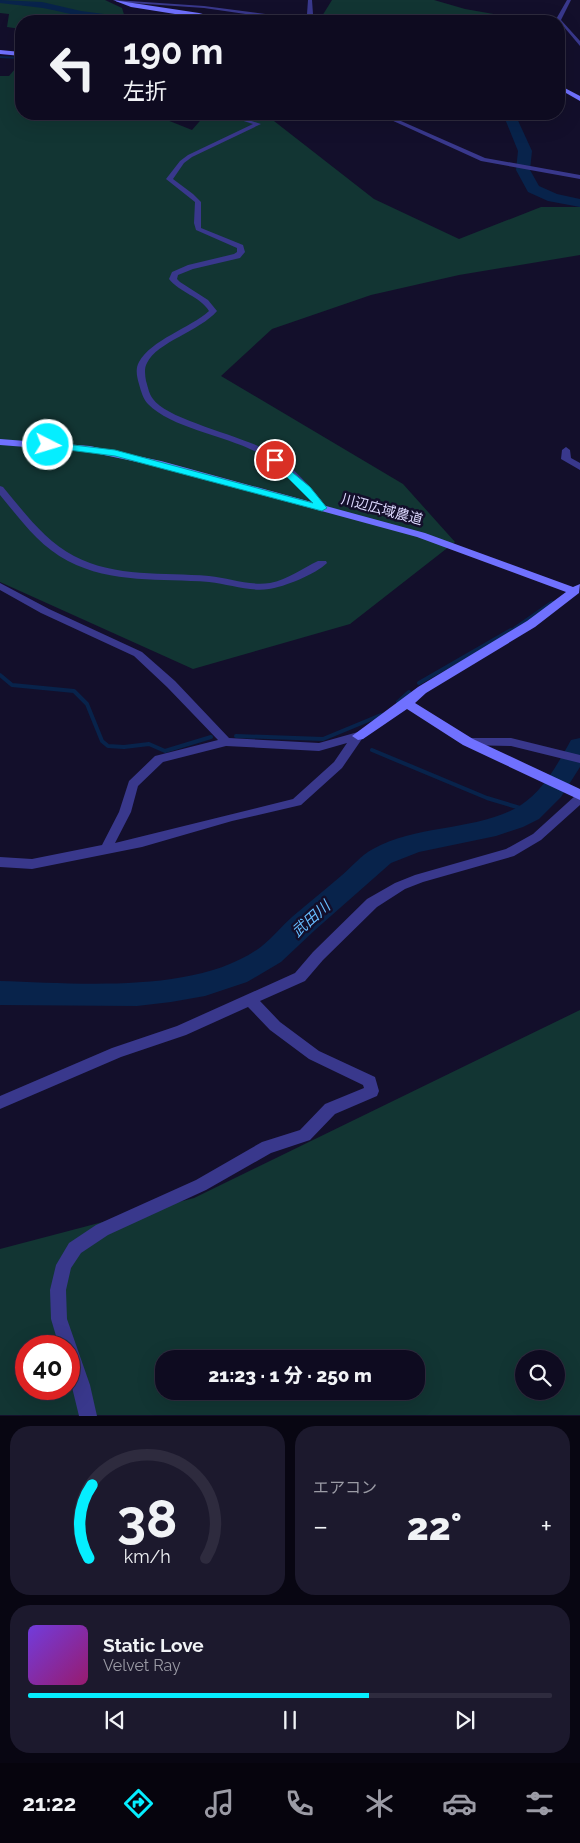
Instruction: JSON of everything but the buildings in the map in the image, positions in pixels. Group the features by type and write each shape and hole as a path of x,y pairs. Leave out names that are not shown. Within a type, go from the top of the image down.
{"street":[{"path":"116,0 204,6 258,15"},
{"path":"116,0 131,5 198,15"},
{"path":"308,15 310,14 310,0"},
{"path":"562,15 569,0"},
{"path":"565,27 580,44"},
{"path":"0,52 15,53"},
{"path":"565,90 580,99"},
{"path":"245,120 258,124 190,156 182,162 169,179 179,189 197,199 199,203 198,229 240,247 241,252 237,256 182,270 174,276 177,284 202,300 214,311 147,357 141,369 141,378 147,397 152,404 186,421 243,441 260,450 306,489 322,508"},
{"path":"394,120 483,160 580,177"},
{"name":"川辺広域農道","path":"0,442 67,446 115,453 421,535 578,590"},
{"path":"566,450 566,459 580,468"},
{"path":"0,489 27,523 52,547 78,562 113,573 146,577 200,578 249,586 268,586 281,583 322,563"},
{"path":"0,586 45,611 138,654 171,684 226,742"},
{"path":"106,849 125,812 133,784 159,759 226,742 319,747 358,736 452,670 531,624 578,590"},
{"path":"0,1103 118,1052 181,1031 300,977 318,956 372,903 400,886 420,878 510,853 537,837 577,795 468,742 407,703"},
{"path":"0,862 32,864 142,842 232,817 298,802 338,766 358,736"},
{"path":"468,742 511,742 580,759"},
{"path":"64,1335 60,1319 58,1290 64,1266 75,1248 102,1230 201,1185 267,1147 304,1135 330,1108 372,1092 370,1081 314,1055 275,1026 250,1000"},
{"path":"80,1382 88,1416"}],"green space":[{"path":"0,0 105,0 122,8 124,15 15,15 15,28 7,27 9,14 0,13"},
{"path":"332,0 434,0 465,9 499,15 323,15"},
{"path":"15,69 15,120 167,120 192,130 201,120 273,120 374,199 459,239 541,207 580,207 580,255 459,275 371,295 272,329 221,376 403,484 455,542 350,624 193,669 0,582 0,76 9,76"},
{"path":"580,1010 580,1415 0,1415 0,1249 194,1198"}],"waterway":[{"path":"0,0 42,5 89,15"},
{"path":"0,57 15,58"},
{"path":"512,120 525,151 523,170 533,189 553,198 580,203"},
{"path":"509,632 552,602"},
{"path":"419,683 511,630"},
{"path":"0,675 12,685 74,691 87,704 102,741 108,746 124,747 149,744 165,751 211,737"},
{"path":"398,702 409,692"},
{"path":"236,736 323,739 381,715"},
{"name":"武田川","path":"0,993 67,995 137,994 205,984 237,973 266,958 281,946 305,922 382,856 418,842 496,826 530,812 552,790 580,746"},
{"path":"372,750 487,798 530,811"}],"route":[{"path":"48,445 115,453 322,508 306,489 275,460"}]}
